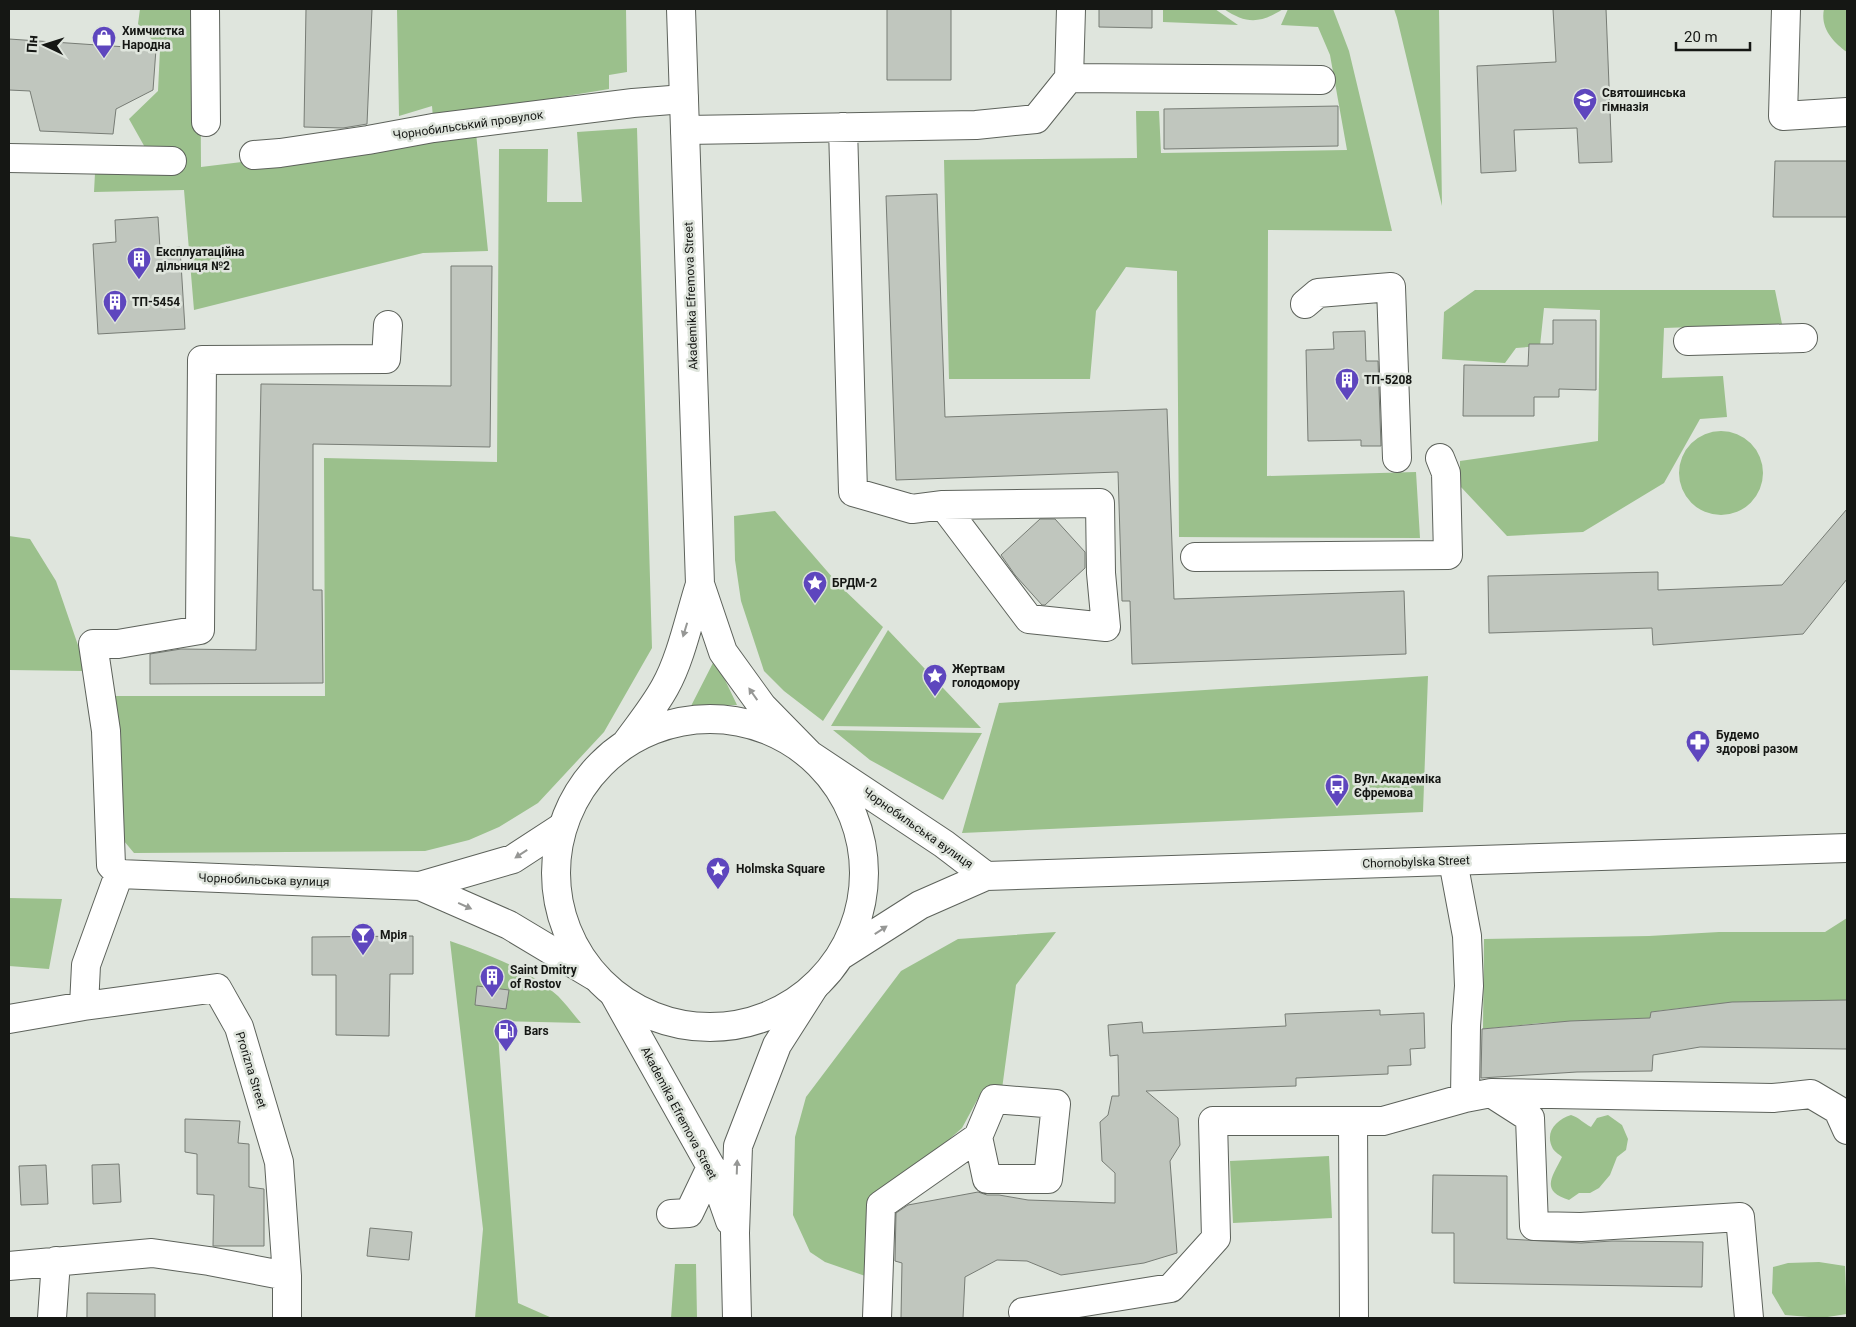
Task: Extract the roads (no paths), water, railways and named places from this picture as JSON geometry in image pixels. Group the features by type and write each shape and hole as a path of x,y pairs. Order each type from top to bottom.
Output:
{"main road":[{"path":"205,9 206,122"},
{"name":"Akademika Efremova Street","path":"681,9 700,584 723,652 762,706 810,755"},
{"path":"685,130 976,125 1036,119 1069,78 1071,9"},
{"path":"1786,9 1783,116 1847,112"},
{"path":"1069,78 1321,80"},
{"name":"Чорнобильський провулок","path":"254,155 368,140 433,128 633,103 684,99"},
{"path":"843,127 853,492 912,509 943,505 1100,503 1101,573 1106,627 1029,619 943,505"},
{"path":"9,158 172,161"},
{"path":"1305,304 1318,293 1391,287 1397,458"},
{"path":"84,1006 86,965 115,870 106,731 93,644 118,644 200,630 202,360 386,359 388,325"},
{"path":"1688,341 1803,338"},
{"path":"1195,557 1448,555 1446,473 1440,458"},
{"name":"Akademika Efremova Street","path":"626,743 666,686 700,584"},
{"path":"720,718 768,730 810,755 839,788 857,829 864,872 858,916 840,956 828,972 814,987 795,1002 751,1022 704,1028 657,1019 615,996 594,976 566,931 555,880 562,827 585,782 603,761 626,743 670,723 720,718"},
{"name":"Чорнобильська вулиця","path":"810,755 944,844 986,876 920,905 840,956"},
{"name":"Чорнобильська вулиця","path":"115,870 420,886 513,859 562,827"},
{"name":"Chornobylska Street","path":"986,876 1847,848"},
{"path":"1452,861 1467,936 1478,1095"},
{"name":"Чорнобильська вулиця","path":"420,886 509,925 594,976"},
{"name":"Akademika Efremova Street","path":"737,1318 735,1233 738,1146 777,1045 814,987"},
{"name":"Prorizna Street","path":"9,1019 84,1006 217,988 239,1028 279,1162 288,1276 287,1318"},
{"name":"Akademika Efremova Street","path":"615,996 711,1167 735,1233"},
{"path":"1023,1312 1171,1288 1216,1238 1213,1121 1383,1121 1478,1095 1773,1098 1811,1094 1838,1110 1847,1130"},
{"path":"1478,1095 1530,1118 1534,1226 1591,1226 1740,1217 1749,1318"},
{"path":"1353,1121 1354,1318"},
{"path":"877,1318 881,1205 978,1137"},
{"path":"671,1214 689,1213 711,1167"},
{"path":"9,1266 152,1253 209,1261 288,1276"},
{"path":"52,1318 56,1261"}],"place":[{"name":"Химчистка Народна","path":"104,59"},
{"name":"Святошинська гімназія","path":"1585,121"},
{"name":"Експлуатаційна дільниця №2","path":"139,280"},
{"name":"ТП-5454","path":"115,323"},
{"name":"ТП-5208","path":"1347,401"},
{"name":"БРДМ-2","path":"815,604"},
{"name":"Жертвам голодомору","path":"935,697"},
{"name":"Будемо здорові разом","path":"1698,763"},
{"name":"Вул. Академіка Єфремова","path":"1337,807"},
{"name":"Holmska Square","path":"718,890"},
{"name":"Мрія","path":"363,956"},
{"name":"Saint Dmitry of Rostov","path":"492,998"},
{"name":"Bars","path":"506,1052"}]}
